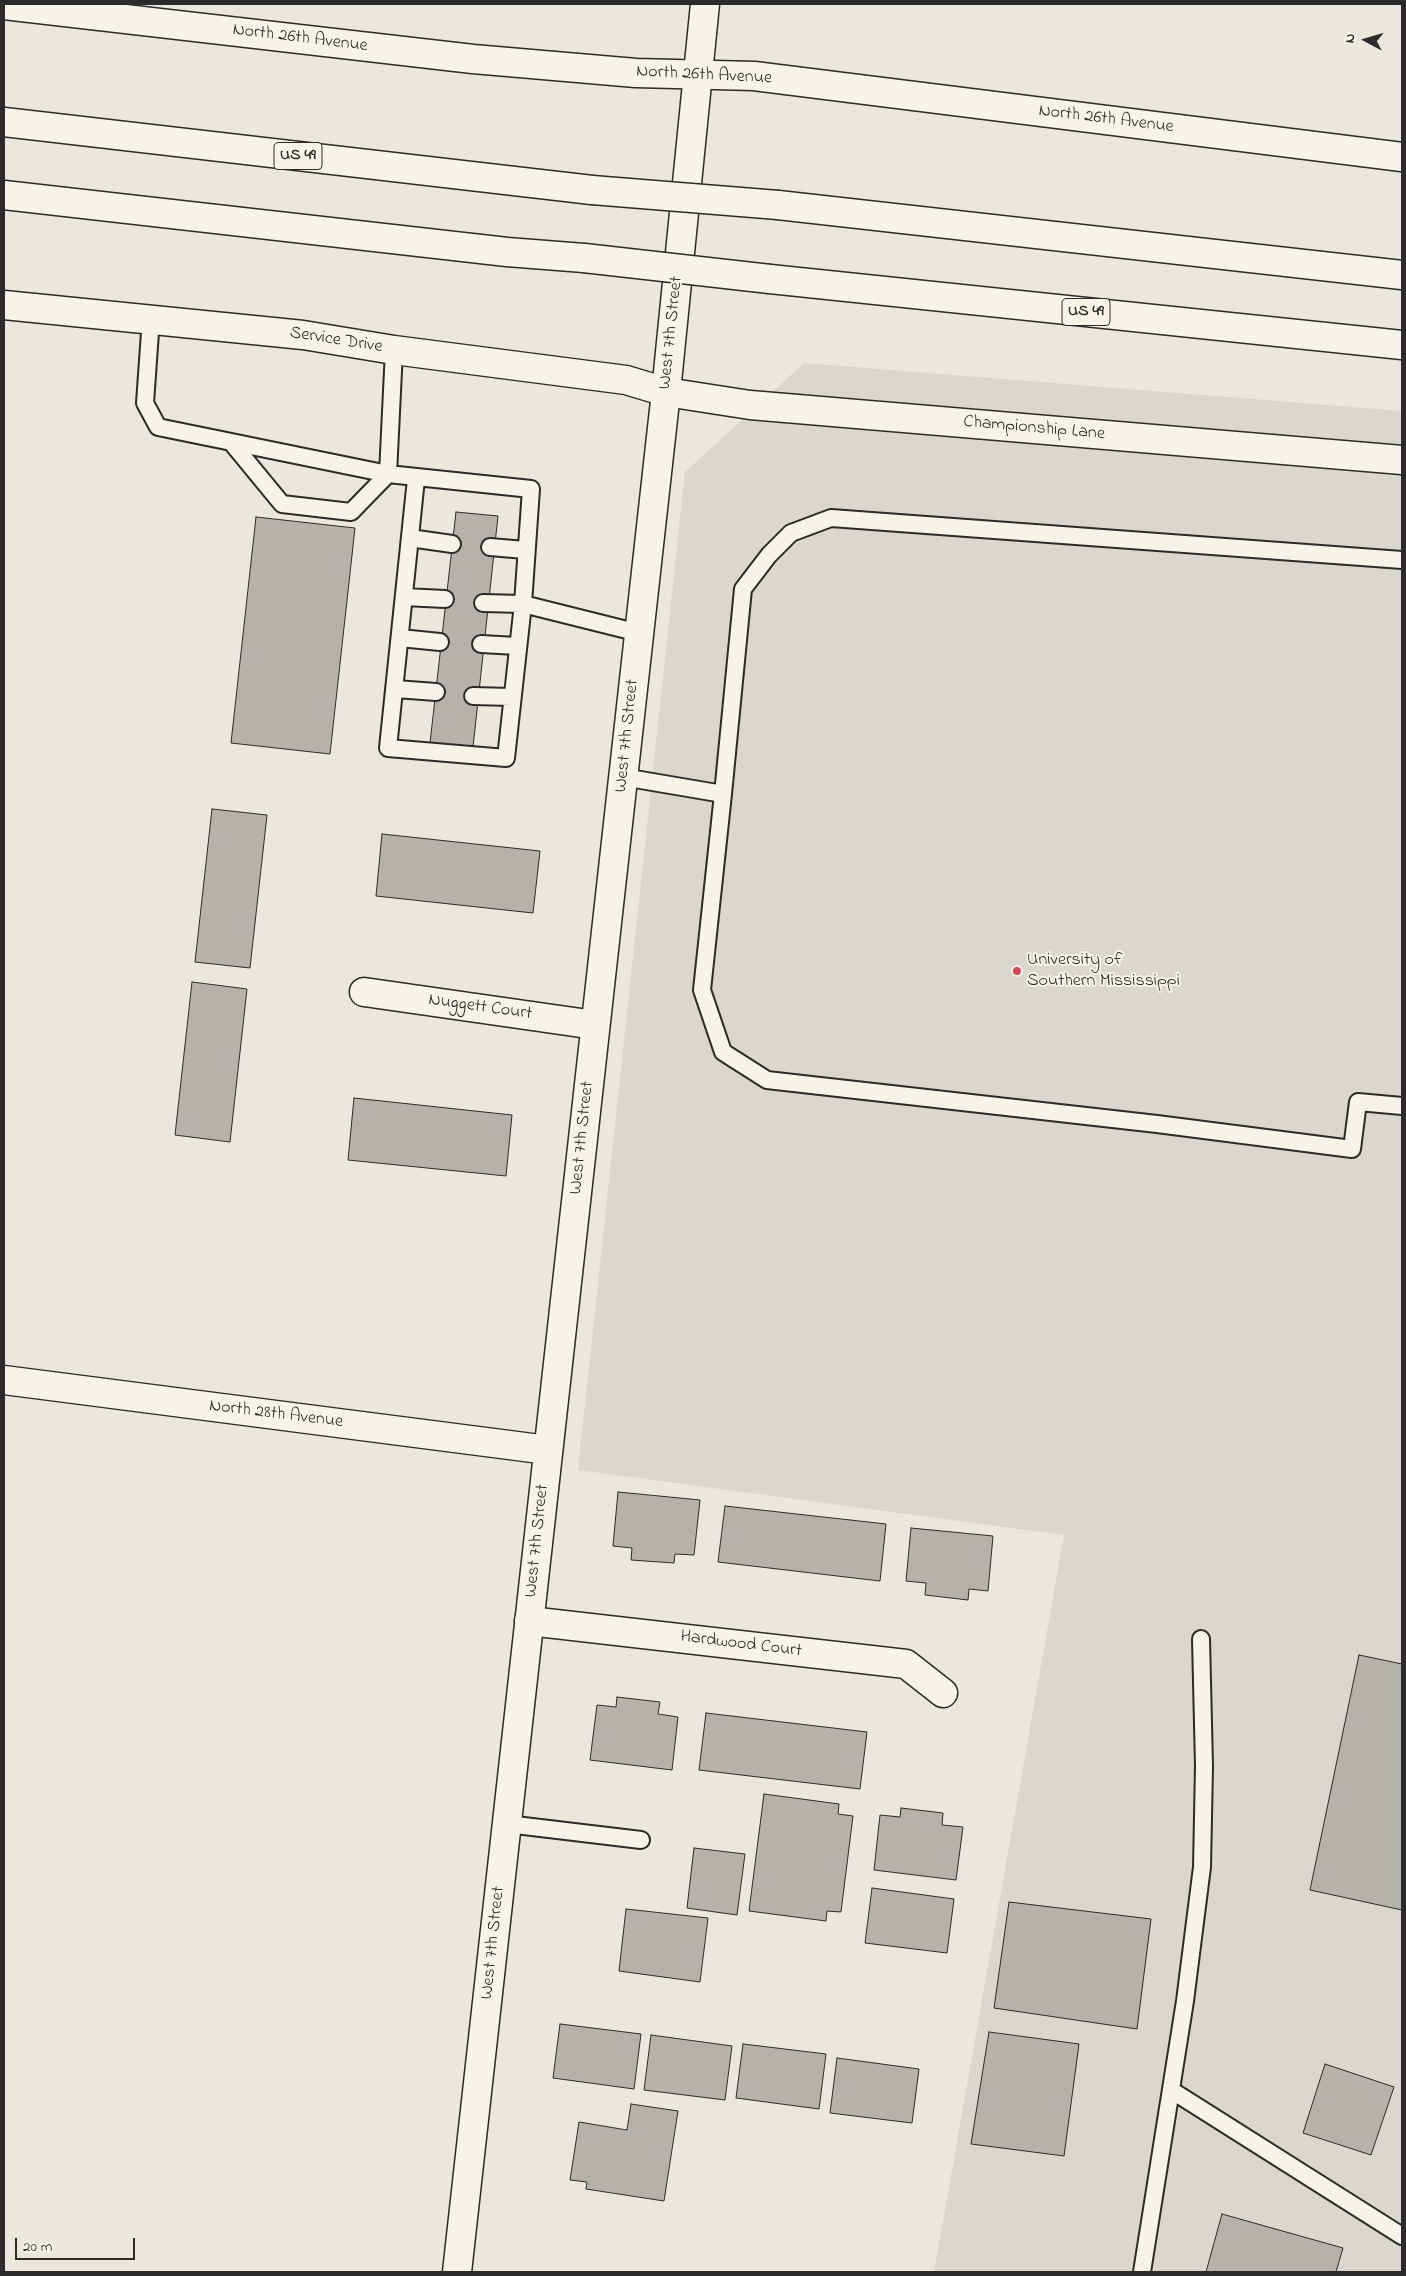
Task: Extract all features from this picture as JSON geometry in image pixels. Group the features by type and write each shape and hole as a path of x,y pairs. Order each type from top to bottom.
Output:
{"main road":[{"name":"West 7th Street","path":"457,2272 666,392 696,74 705,4"},
{"name":"North 26th Avenue","path":"4,5 474,59 636,73 764,77 1402,157"},
{"name":"US 49","path":"4,122 592,190 778,205 1402,275"},
{"name":"US 49","path":"4,195 507,252 584,258 1402,345"},
{"name":"Service Drive","path":"4,305 151,318 303,335 394,350 626,380 666,392"},
{"name":"Championship Lane","path":"666,392 750,405 1402,460"},
{"name":"Nuggett Court","path":"364,992 595,1025"},
{"name":"North 28th Avenue","path":"4,1380 548,1450"},
{"name":"Hardwood Court","path":"529,1621 906,1664 943,1693"}],"lane":[{"path":"151,318 145,403 158,427 416,479 531,489 523,604 506,758 388,748 396,689 416,479"},
{"path":"231,442 282,504 351,512 388,474 394,350"},
{"path":"1402,560 831,518 791,533 769,555 743,589 702,990 723,1052 766,1080 1157,1124 1352,1149 1358,1102 1402,1106"},
{"path":"410,538 452,544"},
{"path":"490,547 526,550"},
{"path":"404,597 445,599"},
{"path":"483,603 523,604 639,633"},
{"path":"400,638 440,642"},
{"path":"482,644 517,646"},
{"path":"396,689 436,692"},
{"path":"473,696 512,698"},
{"path":"623,777 723,794"},
{"path":"1142,2272 1171,2090 1202,1867 1204,1766 1201,1639"},
{"path":"507,1824 640,1840"},
{"path":"1171,2090 1402,2236"}],"shaded area":[{"name":"University of Southern Mississippi","path":"804,363 1402,411 1402,2272 934,2272 1064,1535 578,1470 685,472"}],"building":[{"path":"456,512 498,516 473,747 430,743"},
{"path":"256,517 355,528 330,754 231,743"},
{"path":"212,809 267,815 250,968 195,962"},
{"path":"382,834 540,851 533,913 376,896"},
{"path":"192,982 247,989 230,1142 175,1135"},
{"path":"354,1098 512,1115 506,1176 348,1160"},
{"path":"618,1492 700,1500 694,1555 675,1554 674,1563 631,1560 632,1548 613,1546"},
{"path":"725,1506 886,1524 880,1581 718,1562"},
{"path":"911,1528 993,1536 988,1591 969,1589 968,1600 925,1595 926,1583 906,1581"},
{"path":"1359,1655 1402,1664 1402,1910 1310,1890"},
{"path":"617,1697 660,1702 658,1714 678,1717 672,1770 590,1760 597,1705 616,1707"},
{"path":"706,1713 867,1732 860,1789 699,1770"},
{"path":"764,1794 839,1804 838,1814 853,1816 841,1912 827,1911 826,1921 749,1911"},
{"path":"901,1808 943,1813 942,1825 963,1827 956,1880 874,1870 880,1815 900,1817"},
{"path":"694,1848 745,1854 737,1915 687,1908"},
{"path":"872,1888 954,1899 947,1953 865,1943"},
{"path":"1009,1902 1151,1919 1137,2029 994,2008"},
{"path":"626,1909 708,1918 700,1982 619,1971"},
{"path":"560,2024 641,2034 634,2089 553,2078"},
{"path":"989,2032 1079,2044 1064,2156 971,2144"},
{"path":"651,2035 732,2046 725,2100 644,2090"},
{"path":"743,2044 826,2054 819,2109 736,2098"},
{"path":"837,2058 919,2069 912,2123 830,2113"},
{"path":"1325,2064 1394,2087 1371,2155 1303,2133"},
{"path":"631,2104 678,2111 664,2201 586,2189 587,2182 570,2180 579,2122 627,2130"},
{"path":"1222,2214 1343,2248 1336,2272 1206,2272"}],"place":[{"name":"University of Southern Mississippi","path":"1017,971"}]}
